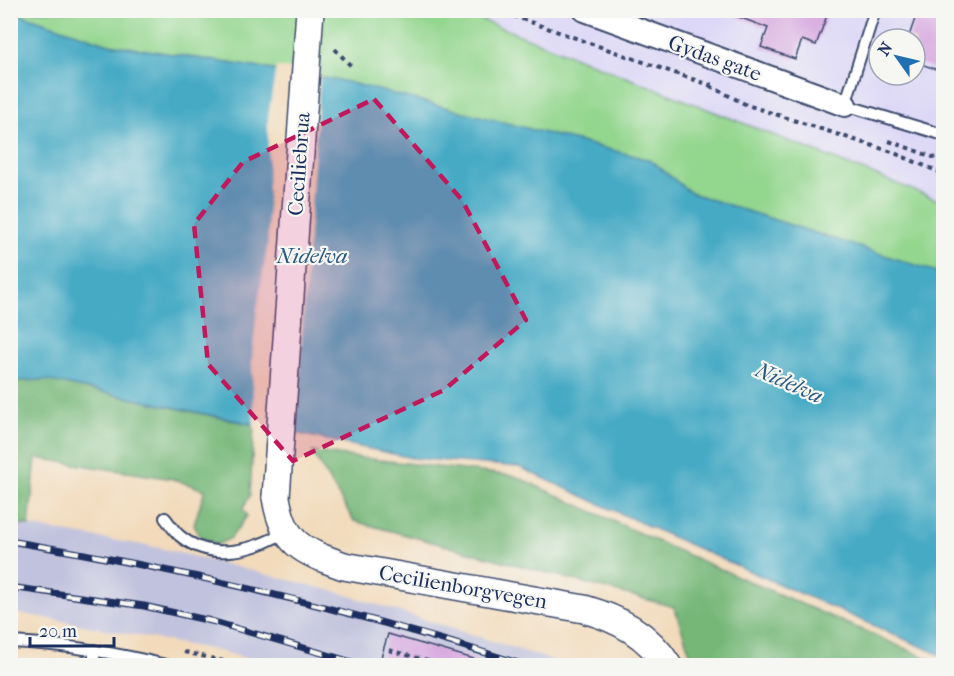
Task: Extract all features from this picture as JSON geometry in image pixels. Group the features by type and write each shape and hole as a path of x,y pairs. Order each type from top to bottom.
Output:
{"street":[{"name":"Ceciliebrua","path":"285,532 279,517 276,497 310,10"},
{"name":"Gydas gate","path":"585,10 844,105"},
{"name":"Cecilienborgvegen","path":"285,532 295,543 309,552 344,566 602,614 634,630 659,652 668,666"}],"lane":[{"path":"875,10 844,105 944,135"},
{"path":"165,518 179,535 195,545 214,552 249,549 285,532"},
{"path":"10,642 54,644 123,654 170,666"},
{"path":"94,650 94,666"}],"path":[{"path":"709,85 747,105 892,152 944,174"},
{"path":"389,650 442,665"}],"highlighted area":[{"path":"374,99 462,200 526,320 444,390 293,461 208,364 194,224 243,162"}],"shaded area":[{"path":"459,11 943,11 943,202"},
{"path":"10,523 160,548 341,593 567,665 273,665 214,650 11,613"}],"green space":[{"path":"11,11 459,11 943,202 943,274 691,193 650,160 343,81 109,44"},
{"path":"46,380 254,425 250,495 243,509 247,516 231,538 217,545 199,536 194,524 205,490 173,479 36,458 29,526 11,523 10,381"},
{"path":"312,452 515,476 674,549 943,665 694,665 674,607 354,521"}],"water":[{"name":"Nidelva","path":"10,11 109,44 343,81 650,160 691,193 943,274 943,656 519,467 412,458 46,380 11,381"}],"pier":[{"path":"276,67 320,74 295,436 254,428 252,360 268,242 268,118"}],"building":[{"path":"728,10 829,10 816,45 802,40 795,59 761,47 768,28 728,13"},
{"path":"918,10 944,10 944,72 927,66 927,27 912,27"},
{"path":"388,634 474,659 473,666 395,666 380,661"}],"railway":[{"path":"10,541 141,565 271,594 400,627 527,666"},
{"path":"10,587 144,606 211,621 366,666"}]}
